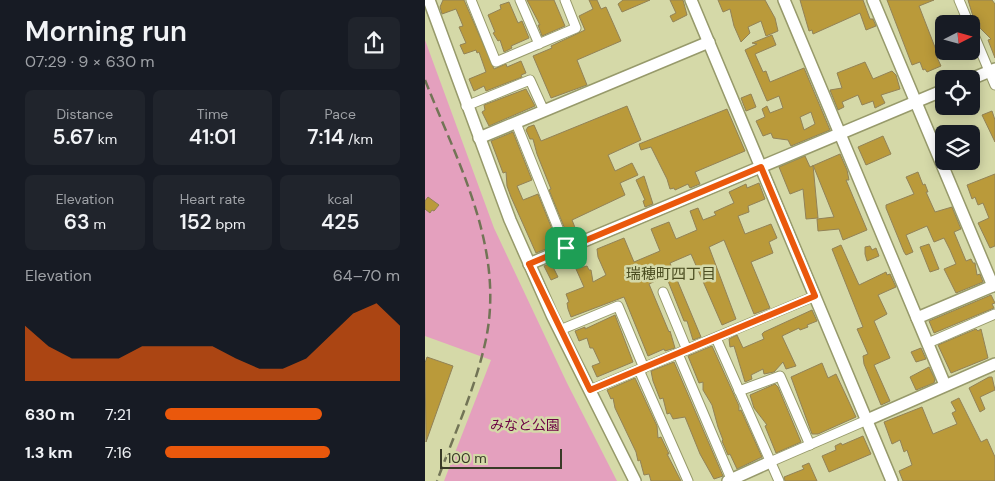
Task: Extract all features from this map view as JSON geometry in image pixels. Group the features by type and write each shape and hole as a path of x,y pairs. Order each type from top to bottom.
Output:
{"street":[{"path":"429,0 510,220 560,330 635,481"},
{"path":"471,0 496,62 576,28 565,0"},
{"path":"520,0 539,44"},
{"path":"691,0 892,481"},
{"path":"784,0 945,385"},
{"path":"873,0 994,286 917,318"},
{"path":"959,0 965,15"},
{"path":"479,138 709,42"},
{"path":"980,46 992,70 995,85"},
{"path":"980,75 992,70"},
{"path":"467,106 531,80 544,111"},
{"path":"529,264 935,94"},
{"path":"515,123 566,248"},
{"path":"663,292 730,480 945,385 994,367"},
{"path":"590,390 815,296"},
{"path":"560,330 618,306 687,481"},
{"path":"928,343 995,314"},
{"path":"716,338 779,481"},
{"path":"739,391 779,376 810,445"}],"green space":[{"name":"みなと公園","path":"425,40 494,228 567,383 617,481 444,481 491,360 425,336"}],"building":[{"path":"443,0 464,0 494,69 506,64 507,67 521,61 526,73 521,75 522,77 486,91 484,86 474,91 469,79 486,72 479,52 477,53 476,50 464,54 460,45 466,43 459,27 463,26 456,9 442,14 440,7"},
{"path":"527,0 554,0 565,26 542,36 538,25 540,25"},
{"path":"589,0 597,0 601,9 606,7 621,41 577,60 587,85 551,98 533,56 585,30 579,16 593,9"},
{"path":"623,0 650,0 622,12 618,4"},
{"path":"670,0 683,0 687,15 673,22 670,16 676,13"},
{"path":"718,0 765,0 775,18 778,31 766,36 761,21 748,27 750,33 741,42 734,26 730,9 723,12"},
{"path":"800,0 863,0 870,19 873,19 876,26 866,30 860,13 813,34 812,30 809,31"},
{"path":"887,0 934,0 919,6 935,47 935,60 938,60 941,66 927,72 925,69 923,70 920,62 912,65"},
{"path":"968,0 992,0 995,4 995,58 988,40 991,39 980,28 980,15 973,15"},
{"path":"509,2 518,23 522,21 529,38 511,46 512,48 504,52 500,40 498,41 493,33 495,32 488,15 501,9 500,5"},
{"path":"772,35 776,45 755,54 763,72 766,71 770,82 804,68 830,130 791,146 788,140 773,138 771,133 763,136 756,121 765,117 762,109 767,106 770,113 783,108 779,96 767,101 745,50 757,44 752,43","holes":["811,112 815,124 804,130 800,117"]},
{"path":"865,62 873,79 892,71 896,75 900,89 881,95 885,103 875,108 873,101 862,105 858,95 842,102 844,107 838,110 830,90 842,88 837,73"},
{"path":"526,89 535,106 489,126 482,112 485,110 484,105"},
{"path":"751,94 756,107 746,111 741,98"},
{"path":"627,106 641,140 608,155 615,171 632,163 638,175 620,183 625,195 572,220 578,235 569,239 549,190 551,189 533,139 530,139 526,130 534,125 541,141"},
{"path":"727,109 745,151 695,172 700,184 690,188 688,184 675,190 674,188 670,189 651,147 641,150 639,144"},
{"path":"992,111 995,120 995,142 982,115"},
{"path":"513,132 532,180 517,186 523,200 538,194 558,244 536,253 511,197 507,186 506,172 503,173 491,141"},
{"path":"883,136 891,154 866,165 858,147"},
{"path":"840,154 847,170 849,180 846,180 867,230 843,240 839,229 818,231 817,219 834,217 813,166"},
{"path":"805,156 810,167 813,166 818,218 806,219 803,189 790,194 779,167"},
{"path":"918,172 923,185 925,184 928,192 926,192 935,212 952,207 961,229 954,232 966,261 971,259 975,263 977,275 980,274 983,282 956,293 944,269 956,264 950,250 944,238 934,242 927,226 906,235 913,252 906,255 904,252 886,205 914,194 906,177"},
{"path":"995,174 995,246 990,248 978,223 989,218 983,203 978,205 975,197 972,199 967,185"},
{"path":"644,176 653,204 645,207 643,201 645,200 636,180"},
{"path":"759,183 765,199 748,206 749,212 738,216 745,234 771,224 777,238 769,242 773,253 751,262 770,308 754,314 724,240 709,247 736,319 722,325 691,254 670,263 701,337 693,340 687,321 684,321 666,276 649,284 670,331 675,348 665,351 664,349 648,356 624,297 571,317 566,294 584,287 576,269 587,266 591,270 593,282 606,275 598,257 597,249 624,238 634,262 660,251 651,229 669,222 676,239 697,230 690,211 698,208 703,220 716,215 714,212 734,203 729,192 746,184 747,188"},
{"path":"428,197 439,205 430,213 425,209 425,201"},
{"path":"929,244 939,269 930,272 920,247"},
{"path":"841,245 859,285 886,272 887,275 890,274 896,287 878,295 887,314 874,321 890,358 874,365 890,401 881,405 864,364 863,356 868,354 857,329 863,327 832,249"},
{"path":"870,246 872,250 876,248 879,256 867,261 865,247"},
{"path":"551,263 558,277 551,280 544,266"},
{"path":"991,295 995,303 992,304 994,308 934,333 929,321"},
{"path":"812,310 817,321 807,325 808,327 800,330 799,328 782,336 796,366 786,369 783,362 774,372 764,374 763,369 751,375 752,379 745,382 734,346 730,347 729,339 737,335 743,348 764,339 762,334 764,332"},
{"path":"615,315 633,362 597,377 592,366 600,363 593,348 590,348 587,338 579,341 575,331 585,327 585,329"},
{"path":"976,329 978,331 981,329 988,358 951,373 938,345"},
{"path":"712,346 739,406 739,411 741,410 762,457 737,469 722,441 712,405 703,390 703,382 699,383 688,356"},
{"path":"921,348 926,359 916,362 911,352"},
{"path":"427,357 453,366 426,442 425,363"},
{"path":"674,362 723,476 714,479 700,454 685,417 673,419 670,413 667,414 663,398 660,399 651,371"},
{"path":"822,363 828,378 836,374 856,417 818,434 812,434 791,377"},
{"path":"929,367 935,379 934,383 916,390 910,377"},
{"path":"992,377 995,390 980,397 985,409 980,412 969,388"},
{"path":"635,378 657,426 658,438 661,437 669,454 667,454 681,481 651,481 649,474 644,475 640,460 638,461 636,452 615,408 613,398 611,399 607,390"},
{"path":"775,384 778,387 801,442 776,453 765,426 767,425 754,408 750,395"},
{"path":"959,398 981,442 987,439 995,457 995,481 903,481 899,471 912,465 907,450 904,452 900,440 892,444 884,422 922,407 933,434 957,424 952,413 956,411 951,402"},
{"path":"863,436 871,454 829,472 822,456 836,450 835,446 841,443 842,445"},
{"path":"809,463 817,481 785,481 784,477 804,469 802,466"}],"railway":[{"path":"425,80 463,172 474,204 483,235 489,268 490,301 487,334 478,371 437,481"}],"district":[{"name":"瑞穂町四丁目","path":"671,274"}],"route":[{"path":"761,167 815,296 590,390 552,315 529,264 566,248 761,167"}]}
